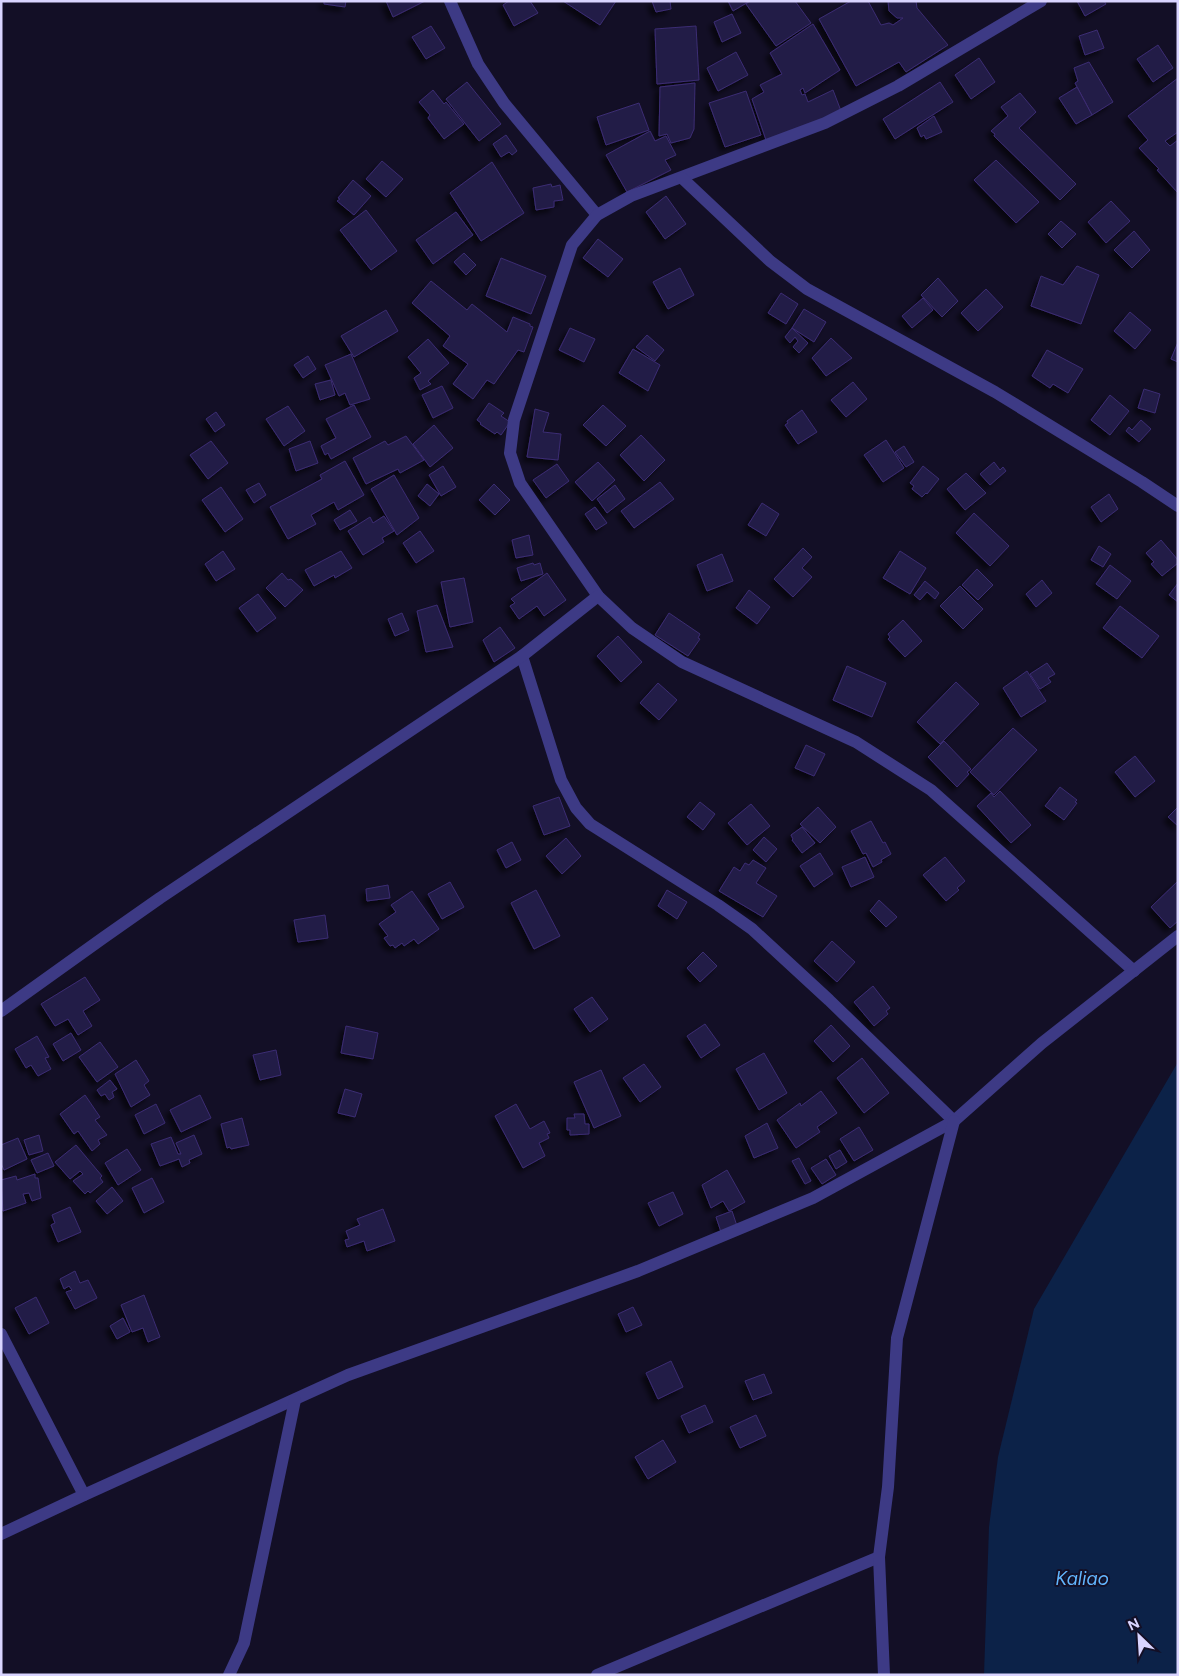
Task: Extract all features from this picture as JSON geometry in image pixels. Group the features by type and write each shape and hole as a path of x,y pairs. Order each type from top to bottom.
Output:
{"street":[{"path":"450,1 478,64 504,104 597,215"},
{"path":"1041,1 898,86 825,123 631,196 597,215 572,245 514,420 510,453 520,483 598,596 632,628 682,662 856,742 930,790 1134,971"},
{"path":"682,178 770,261 807,289 995,392 1178,506"},
{"path":"1,1012 152,904 522,656 598,596"},
{"path":"522,656 561,780 576,808 590,824 718,904 752,929 829,1000 954,1121"},
{"path":"1,1534 84,1494 348,1375 638,1271 804,1202 899,1153 954,1121 1042,1043 1178,936"},
{"path":"884,1675 879,1557 888,1487 897,1338 954,1121"},
{"path":"1,1334 84,1494"},
{"path":"229,1675 244,1643 295,1400"},
{"path":"597,1675 879,1557"}],"water":[{"name":"Kaliao","path":"1178,1062 1178,1675 984,1675 989,1527 998,1457 1034,1309"}],"building":[{"path":"324,1 346,1 345,7 324,4"},
{"path":"386,1 425,1 393,17"},
{"path":"509,1 530,1 538,13 514,26 503,5"},
{"path":"563,1 616,1 600,25"},
{"path":"652,1 670,1 671,9 656,12"},
{"path":"728,1 750,1 733,11"},
{"path":"750,1 795,1 811,23 776,46 746,4"},
{"path":"851,1 868,1 881,25 889,23 893,25 903,18 897,18 889,11 888,1 916,1 917,8 948,45 906,72 899,62 856,86 819,19"},
{"path":"1077,1 1104,1 1106,4 1085,16"},
{"path":"732,14 741,33 722,42 714,22"},
{"path":"813,24 840,70 805,93 803,88 800,90 802,95 805,94 808,102 833,90 841,111 767,143 752,99 764,92 760,85 782,74 770,53"},
{"path":"431,26 445,48 426,59 412,37"},
{"path":"696,26 699,80 657,84 655,29"},
{"path":"1097,30 1104,48 1085,55 1079,36"},
{"path":"1158,45 1173,68 1153,82 1137,59"},
{"path":"736,52 748,75 718,91 707,68"},
{"path":"979,58 995,82 971,99 955,75"},
{"path":"1089,62 1113,102 1092,115 1075,83 1078,81 1074,68"},
{"path":"1178,78 1178,132 1165,141 1170,146 1178,140 1178,193 1139,148 1148,140 1128,116"},
{"path":"467,82 501,124 479,141 446,99"},
{"path":"940,82 953,102 895,139 883,119"},
{"path":"695,83 694,129 690,138 671,143 667,134 659,136 660,87"},
{"path":"1077,87 1092,115 1076,124 1059,98"},
{"path":"433,90 444,104 446,102 464,124 444,139 428,118 430,115 419,102"},
{"path":"746,91 761,135 725,147 709,103"},
{"path":"1020,93 1036,112 1019,128 1076,184 1060,200 991,131 1008,116 1001,107"},
{"path":"639,103 649,130 606,145 597,117"},
{"path":"934,116 942,132 926,139 924,135 921,137 917,128"},
{"path":"650,131 655,141 666,136 676,155 665,160 671,170 627,192 606,155"},
{"path":"506,135 517,151 512,155 509,152 501,157 493,144"},
{"path":"996,160 1039,202 1016,223 974,180"},
{"path":"382,161 403,179 386,197 366,179"},
{"path":"492,162 524,213 481,241 450,193"},
{"path":"353,180 371,196 354,215 337,201"},
{"path":"551,184 552,187 560,185 563,200 554,201 554,207 536,210 533,188"},
{"path":"666,196 686,224 665,239 646,212"},
{"path":"1111,201 1130,221 1106,243 1088,222"},
{"path":"366,210 397,251 371,270 340,230"},
{"path":"456,212 473,235 433,264 416,240"},
{"path":"1061,221 1076,234 1062,248 1048,234"},
{"path":"1134,231 1150,250 1132,268 1114,250"},
{"path":"598,239 623,259 608,277 583,258"},
{"path":"464,253 476,265 466,275 454,262"},
{"path":"501,258 546,276 531,314 486,296"},
{"path":"1077,266 1099,275 1081,324 1031,306 1041,276 1063,285"},
{"path":"680,268 694,295 668,309 653,282"},
{"path":"938,278 958,301 942,317 921,295"},
{"path":"431,281 467,310 472,304 507,332 513,317 533,327 524,352 518,350 494,384 487,380 473,399 453,384 468,364 443,346 450,336 412,303"},
{"path":"986,289 1003,307 978,331 961,313"},
{"path":"781,293 798,304 786,324 768,313"},
{"path":"923,298 933,310 912,328 902,316"},
{"path":"804,309 826,322 814,342 792,328"},
{"path":"386,310 398,331 354,357 341,336"},
{"path":"1130,312 1151,330 1135,349 1114,331"},
{"path":"570,328 595,339 584,362 559,350"},
{"path":"792,328 808,343 799,353 793,347 798,341 795,337 790,343 785,337"},
{"path":"647,335 664,350 655,361 636,347"},
{"path":"831,338 852,358 826,376 812,358"},
{"path":"428,339 449,363 428,381 431,384 420,390 414,378 421,373 408,357"},
{"path":"1178,342 1178,362 1171,359"},
{"path":"633,349 660,365 648,391 619,373"},
{"path":"1047,350 1083,369 1068,393 1053,384 1050,388 1032,376"},
{"path":"351,354 370,399 350,405 345,393 339,396 325,365"},
{"path":"308,356 316,369 303,378 294,365"},
{"path":"331,380 335,395 320,400 315,384"},
{"path":"853,382 867,399 846,417 831,400"},
{"path":"442,386 453,408 433,418 422,395"},
{"path":"1144,389 1160,394 1155,413 1138,408"},
{"path":"1110,395 1129,411 1110,435 1091,420"},
{"path":"489,403 504,413 501,416 510,422 501,435 497,432 495,434 477,420"},
{"path":"354,405 371,437 331,459 328,453 325,455 321,446 336,438 326,419"},
{"path":"603,405 626,426 606,446 583,425"},
{"path":"288,406 305,431 284,446 266,419"},
{"path":"535,409 549,413 543,432 561,434 558,460 527,457"},
{"path":"802,410 817,432 798,444 785,425 788,423 787,421"},
{"path":"216,412 225,425 215,432 206,419"},
{"path":"1141,420 1151,429 1139,442 1126,431 1129,427 1132,430"},
{"path":"434,425 453,448 430,467 413,444"},
{"path":"641,435 665,460 644,481 620,455"},
{"path":"406,436 424,460 400,473 398,469 366,484 353,458 385,441 388,445"},
{"path":"886,440 904,468 883,482 864,455"},
{"path":"211,441 228,463 208,479 190,455"},
{"path":"310,441 318,463 296,471 289,449"},
{"path":"904,446 914,462 906,467 895,452"},
{"path":"345,461 364,495 338,510 334,502 311,515 316,524 288,539 270,507 322,479 320,475"},
{"path":"598,462 615,480 592,501 575,482"},
{"path":"994,462 1000,470 1003,467 1006,471 990,485 980,474"},
{"path":"557,464 569,481 546,498 533,480"},
{"path":"443,466 456,487 441,496 429,475"},
{"path":"923,466 939,479 927,494 922,497 912,489 914,486 910,483"},
{"path":"966,473 986,493 965,510 947,489"},
{"path":"394,475 419,518 397,535 371,489"},
{"path":"660,482 674,499 634,528 621,511"},
{"path":"259,483 266,495 254,503 246,490"},
{"path":"427,484 439,494 430,506 418,496"},
{"path":"494,484 510,500 495,515 479,500"},
{"path":"615,485 625,499 607,513 597,499"},
{"path":"221,487 243,519 225,532 202,500"},
{"path":"1109,494 1118,509 1101,522 1091,507"},
{"path":"762,503 779,514 766,536 748,525"},
{"path":"595,507 607,523 596,530 585,514"},
{"path":"350,510 357,521 340,530 334,520"},
{"path":"974,513 1009,546 990,566 956,533"},
{"path":"384,516 394,531 382,538 384,542 363,555 348,531 370,517 373,523"},
{"path":"420,531 434,551 416,563 403,543"},
{"path":"529,535 533,555 516,558 512,540"},
{"path":"1161,540 1178,560 1178,563 1162,576 1151,564 1154,562 1146,553"},
{"path":"1099,546 1111,554 1103,567 1091,560"},
{"path":"803,548 812,557 802,568 812,577 793,597 774,579"},
{"path":"223,551 235,569 216,581 205,564"},
{"path":"341,551 352,568 335,578 334,575 314,586 305,570"},
{"path":"900,551 926,568 910,594 883,578"},
{"path":"722,554 733,581 707,591 697,565"},
{"path":"533,563 534,565 540,563 543,574 521,581 517,568"},
{"path":"1110,565 1131,581 1117,599 1096,584"},
{"path":"977,569 993,585 978,600 962,585"},
{"path":"282,573 288,580 291,579 303,590 285,607 266,588"},
{"path":"547,573 566,600 544,616 537,606 519,619 510,606 515,603 511,599"},
{"path":"464,578 473,622 450,627 441,582"},
{"path":"1042,580 1052,593 1036,607 1026,594"},
{"path":"925,581 939,593 935,599 927,592 920,600 914,595"},
{"path":"1178,583 1178,602 1169,595"},
{"path":"960,586 983,609 963,629 940,606"},
{"path":"749,590 770,607 757,624 736,608"},
{"path":"258,594 276,618 257,632 239,608"},
{"path":"437,605 453,647 426,652 417,611"},
{"path":"1120,606 1159,636 1142,658 1103,628"},
{"path":"402,613 409,630 395,636 388,619"},
{"path":"669,613 700,634 698,638 700,639 688,656 655,635"},
{"path":"903,620 922,641 905,657 888,639 890,637 888,634"},
{"path":"500,627 515,648 494,662 483,640"},
{"path":"618,636 642,662 621,682 597,656"},
{"path":"1047,663 1055,674 1048,678 1051,682 1040,689 1030,674"},
{"path":"847,666 886,683 872,717 833,700"},
{"path":"1027,671 1046,701 1021,717 1003,688"},
{"path":"956,682 979,704 940,744 917,722"},
{"path":"658,683 677,700 659,720 640,703"},
{"path":"1013,728 1037,750 994,795 970,772"},
{"path":"944,741 971,769 957,787 928,757"},
{"path":"806,745 825,754 814,776 795,768"},
{"path":"1135,756 1155,781 1135,797 1115,772"},
{"path":"1060,787 1077,800 1075,802 1077,803 1064,820 1045,806"},
{"path":"1000,791 1031,825 1011,843 977,806 991,793 994,797"},
{"path":"559,797 570,826 544,835 533,806"},
{"path":"700,802 715,814 703,830 687,817"},
{"path":"751,804 770,826 747,845 728,823"},
{"path":"818,807 836,827 820,843 800,824"},
{"path":"1178,807 1178,826 1168,817"},
{"path":"871,821 891,854 873,867 866,853 863,854 851,831"},
{"path":"802,827 815,843 802,853 792,840 791,835"},
{"path":"764,837 777,849 766,862 753,850"},
{"path":"566,838 581,856 562,874 546,856"},
{"path":"512,842 521,860 506,868 497,850"},
{"path":"820,853 833,874 814,887 800,866"},
{"path":"865,857 874,877 851,887 842,867"},
{"path":"945,857 965,881 957,888 959,890 946,901 923,875"},
{"path":"753,860 766,868 756,883 777,896 763,917 719,891 734,867 740,871 745,863 749,865"},
{"path":"1178,881 1178,921 1170,928 1151,907"},
{"path":"450,882 464,907 442,919 428,894"},
{"path":"388,885 390,898 367,901 366,889"},
{"path":"536,890 560,936 534,949 511,903"},
{"path":"667,890 687,902 677,919 658,906"},
{"path":"412,891 439,929 418,944 414,939 404,946 402,943 395,948 393,945 390,946 384,938 388,936 379,924 396,912 391,905"},
{"path":"879,900 897,917 886,927 870,911"},
{"path":"325,915 328,938 298,942 294,920"},
{"path":"832,941 855,962 837,982 814,961"},
{"path":"703,952 717,966 700,982 687,968"},
{"path":"85,977 100,1000 83,1011 92,1026 78,1035 68,1019 55,1026 41,1004"},
{"path":"873,986 890,1008 886,1011 888,1014 874,1026 854,1002"},
{"path":"592,997 608,1019 590,1032 574,1009"},
{"path":"705,1024 720,1045 701,1058 687,1036"},
{"path":"831,1025 850,1046 833,1062 814,1041"},
{"path":"346,1026 378,1033 373,1059 341,1053"},
{"path":"71,1033 81,1050 63,1061 53,1044"},
{"path":"37,1036 49,1057 45,1058 51,1069 38,1076 31,1065 26,1068 15,1049"},
{"path":"100,1042 118,1067 97,1082 79,1057"},
{"path":"276,1050 281,1075 260,1080 253,1055"},
{"path":"764,1053 787,1093 759,1110 736,1069"},
{"path":"862,1058 889,1093 864,1113 837,1078"},
{"path":"136,1060 149,1081 144,1085 150,1095 131,1107 115,1074"},
{"path":"644,1064 661,1087 640,1102 623,1078"},
{"path":"601,1070 621,1116 594,1128 574,1082"},
{"path":"110,1080 117,1089 112,1092 114,1097 109,1100 105,1094 101,1096 97,1090"},
{"path":"345,1089 362,1094 355,1117 338,1113"},
{"path":"821,1091 837,1113 817,1127 820,1132 796,1148 777,1120 800,1103 801,1106"},
{"path":"85,1095 100,1117 95,1120 107,1135 98,1140 100,1144 92,1151 78,1131 74,1134 60,1114"},
{"path":"200,1095 211,1118 181,1132 170,1110"},
{"path":"156,1104 165,1123 144,1134 135,1115"},
{"path":"516,1104 530,1129 544,1121 550,1133 547,1134 549,1138 539,1143 545,1156 523,1168 495,1116"},
{"path":"574,1114 584,1114 585,1124 589,1124 589,1134 570,1135 570,1130 567,1130 567,1118 575,1118"},
{"path":"242,1118 249,1145 231,1149 230,1147 227,1148 221,1124"},
{"path":"767,1123 778,1148 754,1158 745,1136"},
{"path":"859,1127 873,1150 854,1161 840,1139"},
{"path":"39,1135 43,1151 29,1155 24,1140"},
{"path":"194,1135 202,1154 189,1160 190,1163 182,1167 179,1159 160,1166 151,1144 171,1137 178,1154 181,1154 176,1143"},
{"path":"18,1138 27,1159 4,1170 1,1163 1,1145"},
{"path":"76,1145 102,1176 100,1178 103,1182 90,1193 88,1191 85,1194 73,1181 83,1174 80,1171 70,1179 55,1162"},
{"path":"127,1149 141,1170 118,1185 105,1163"},
{"path":"840,1150 847,1162 836,1169 829,1156"},
{"path":"48,1153 54,1166 37,1173 31,1160"},
{"path":"799,1158 811,1181 805,1184 792,1161"},
{"path":"826,1159 836,1175 822,1184 811,1168"},
{"path":"727,1170 745,1202 729,1211 723,1201 711,1208 702,1185"},
{"path":"35,1174 35,1178 38,1178 41,1198 32,1201 29,1193 23,1194 26,1203 3,1211 1,1180 16,1176 17,1180"},
{"path":"152,1178 164,1202 144,1213 132,1188"},
{"path":"112,1187 123,1201 107,1214 96,1201"},
{"path":"673,1192 683,1214 659,1226 648,1203"},
{"path":"70,1207 81,1232 58,1242 51,1225 55,1223 52,1215"},
{"path":"383,1209 395,1241 367,1251 364,1241 347,1247 345,1240 349,1239 346,1231 360,1225 357,1219"},
{"path":"732,1211 737,1226 721,1232 716,1217"},
{"path":"75,1271 80,1283 88,1280 97,1298 75,1309 66,1292 72,1290 69,1286 64,1289 60,1279"},
{"path":"144,1295 160,1337 148,1342 143,1328 132,1332 121,1305"},
{"path":"36,1297 49,1323 29,1334 15,1308"},
{"path":"633,1307 642,1325 626,1332 618,1314"},
{"path":"123,1318 130,1332 117,1339 110,1326"},
{"path":"671,1361 683,1387 658,1399 646,1373"},
{"path":"764,1374 772,1393 753,1400 745,1381"},
{"path":"705,1405 713,1422 689,1433 681,1416"},
{"path":"756,1415 766,1436 740,1448 730,1427"},
{"path":"663,1440 676,1462 648,1479 635,1457"}]}
